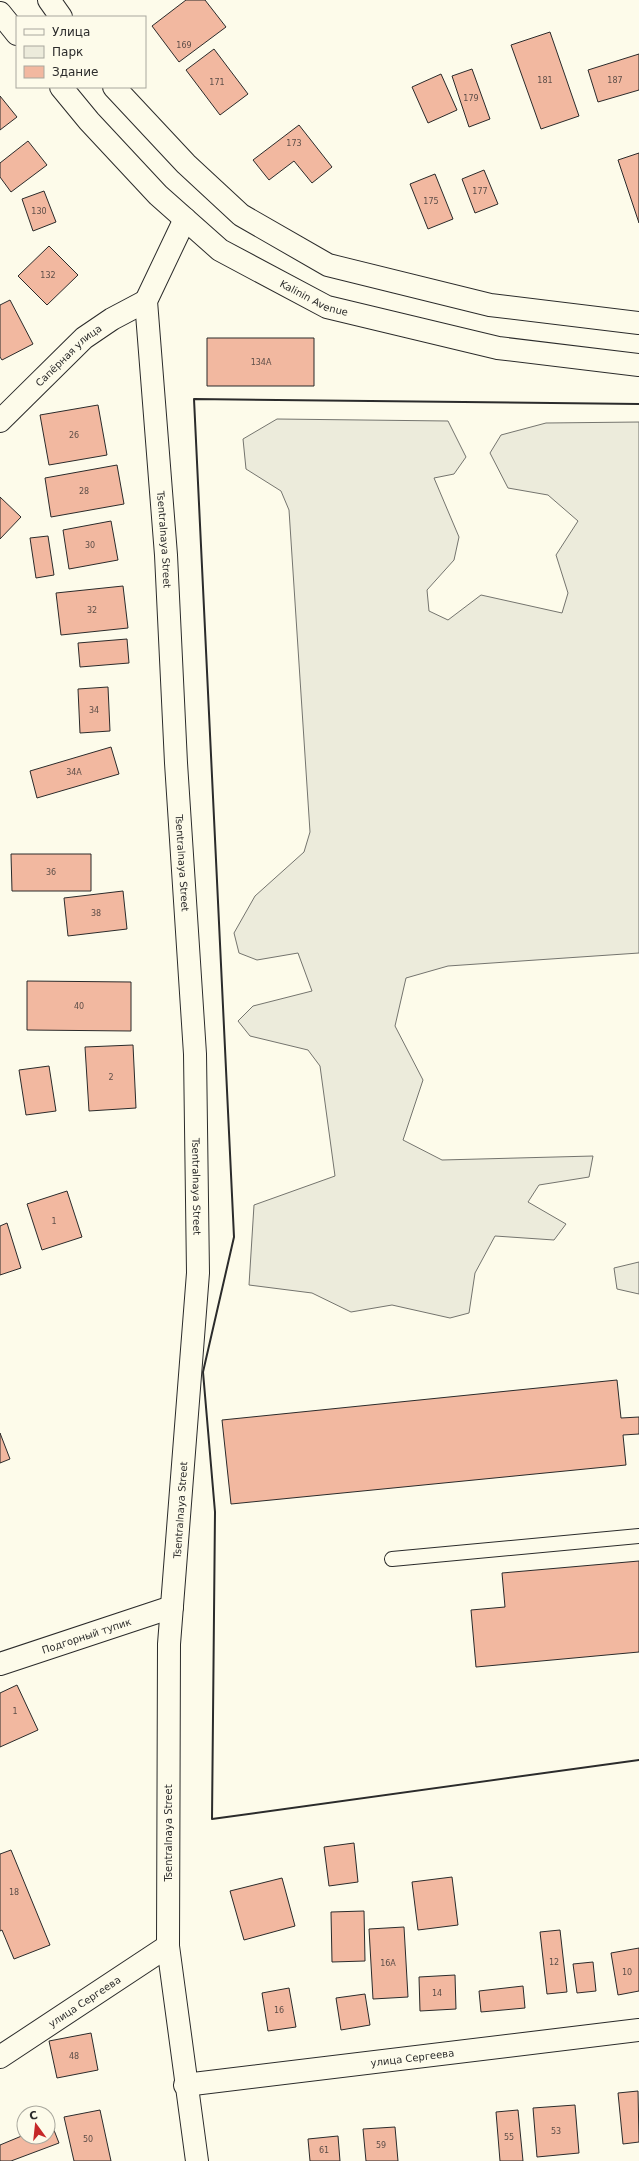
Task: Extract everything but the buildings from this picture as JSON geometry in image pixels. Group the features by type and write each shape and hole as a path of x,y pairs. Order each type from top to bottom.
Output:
{"street":[{"path":"49,0 61,16"},
{"path":"0,13 16,33"},
{"name":"Kalinin Avenue","path":"62,88 89,121 158,195 220,250 327,307 498,348 639,365"},
{"path":"115,88 186,164 241,215 328,265 490,305 639,323"},
{"name":"Tsentralnaya Street","path":"185,219 146,301 166,555 176,763 195,1054 198,1273 169,1644 168,1946 185,2085 197,2161"},
{"name":"Сапёрная улица","path":"0,421 84,338 112,319 146,301"},
{"name":"Подгорный тупик","path":"0,1664 172,1607"},
{"name":"улица Сергеева","path":"0,2057 168,1946"},
{"name":"улица Сергеева","path":"185,2085 639,2030"}],"lane":[{"path":"392,1559 639,1536"}],"green space":[{"path":"277,419 448,421 466,457 454,474 434,478 459,537 454,560 427,590 429,611 448,620 481,595 562,613 568,593 556,555 578,521 548,495 508,488 490,453 501,435 546,423 639,422 639,953 448,966 406,978 395,1026 423,1080 403,1140 442,1160 593,1156 589,1177 539,1185 528,1202 566,1224 554,1240 495,1236 475,1273 469,1313 450,1318 392,1305 351,1312 312,1293 249,1285 254,1205 335,1176 320,1066 308,1050 250,1036 238,1021 253,1006 312,991 298,953 257,960 239,953 234,933 255,896 304,852 310,832 289,510 281,491 246,469 243,439"},
{"path":"639,1262 639,1294 617,1289 614,1268"}],"wall":[{"path":"639,404 194,399 234,1237 203,1372 215,1512 212,1819 639,1760"}]}
